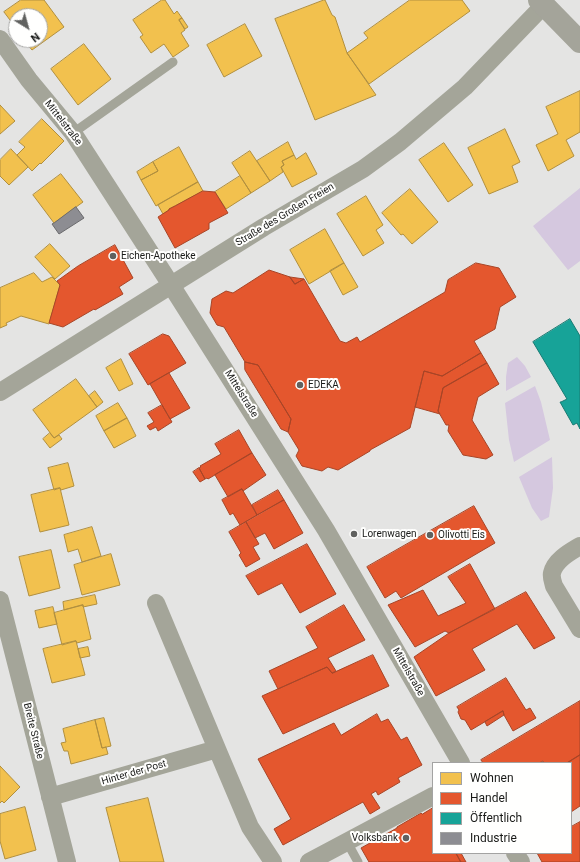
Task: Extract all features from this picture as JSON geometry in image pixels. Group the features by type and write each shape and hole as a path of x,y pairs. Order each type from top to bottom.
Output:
{"main road":[{"path":"541,2 580,42"}],"street":[{"name":"Straße des Großen Freien","path":"0,392 264,227 363,169 400,142 465,87 541,2"},
{"name":"Mittelstraße","path":"0,39 29,80 73,133 171,285 326,530 460,762"},
{"path":"580,546 557,563 552,572 554,586 580,630"},
{"name":"Breite Straße","path":"0,600 67,862"},
{"path":"156,603 250,827 273,862"},
{"name":"Hinter der Post","path":"50,797 217,749"},
{"path":"309,862 432,797"}],"lane":[{"path":"73,133 173,62"},
{"path":"347,842 358,862"}],"shaded area":[{"path":"580,188 580,261 568,270 533,226"},
{"path":"517,357 525,366 531,377 506,391 508,363"},
{"path":"535,386 541,402 550,440 514,462 509,440 505,403"},
{"path":"552,457 553,488 549,517 541,521 532,508 519,477"}],"building: Wohnen":[{"path":"21,0 44,0 64,27 48,38 48,8 10,8"},
{"path":"162,0 165,0 174,14 177,11 182,18 179,20 185,30 181,33 189,46 173,57 164,44 151,53 140,37 143,35 133,20"},
{"path":"324,0 332,15 335,17 347,53 376,95 315,120 275,19"},
{"path":"410,0 462,0 470,11 369,84 347,53 368,38 364,33"},
{"path":"8,9 8,17 4,12"},
{"path":"182,18 188,27 185,29 179,20"},
{"path":"245,24 262,56 224,77 207,45"},
{"path":"84,44 111,79 78,105 51,69"},
{"path":"580,91 580,132 566,140 574,156 548,171 536,145 558,134 546,107"},
{"path":"0,105 15,121 0,134"},
{"path":"42,119 64,141 32,171 17,155 25,147 19,142"},
{"path":"505,129 520,162 512,166 518,182 489,194 468,148"},
{"path":"288,142 294,155 282,161 284,165 281,167 283,172 270,181 257,161"},
{"path":"444,143 473,185 448,202 419,160"},
{"path":"179,147 198,182 156,206 141,180 158,171 153,162"},
{"path":"11,149 28,167 9,185 0,176 0,160"},
{"path":"250,151 270,181 251,193 232,163"},
{"path":"306,153 317,174 292,187 281,167 284,165 282,161 294,155 296,159"},
{"path":"153,162 158,171 141,180 137,172"},
{"path":"61,174 83,202 54,223 33,195"},
{"path":"240,176 251,193 226,209 215,192"},
{"path":"198,182 203,191 169,209 163,214 158,205"},
{"path":"410,189 438,222 412,244 403,234 401,235 382,213"},
{"path":"366,196 383,225 376,230 384,243 363,256 337,214"},
{"path":"325,229 344,263 309,284 290,250"},
{"path":"50,244 70,266 55,279 35,257"},
{"path":"344,263 358,287 343,295 330,271"},
{"path":"34,273 42,282 52,277 60,285 49,324 21,316 6,323 7,325 0,328 0,288"},
{"path":"121,359 133,384 119,391 106,368"},
{"path":"76,379 97,407 54,438 33,410"},
{"path":"95,391 103,402 97,407 89,396"},
{"path":"118,403 127,418 104,431 96,416"},
{"path":"127,418 136,436 114,448 104,431"},
{"path":"50,433 54,438 59,435 62,439 50,448 43,439"},
{"path":"68,463 74,486 61,490 60,488 54,490 48,468"},
{"path":"60,488 69,525 40,532 31,495"},
{"path":"92,527 101,556 82,562 78,549 68,552 64,535"},
{"path":"51,550 60,588 29,596 19,557"},
{"path":"111,554 120,585 82,595 74,565"},
{"path":"95,595 97,604 83,607 83,605 64,610 63,602"},
{"path":"83,605 91,639 62,645 54,613"},
{"path":"53,607 57,624 39,628 35,611"},
{"path":"76,641 85,675 52,683 43,649"},
{"path":"88,647 90,656 80,658 78,649"},
{"path":"104,718 111,746 102,748 95,720"},
{"path":"95,720 102,748 106,747 108,754 71,764 68,751 64,751 61,743 66,742 63,729"},
{"path":"0,766 20,787 4,803 2,801 0,803"},
{"path":"148,798 164,862 120,862 106,808"},
{"path":"25,807 36,850 5,859 0,841 0,814"}],"building: Handel":[{"path":"203,191 215,192 228,213 209,223 209,229 175,248 158,217 169,209"},
{"path":"115,245 133,278 119,287 123,294 63,327 49,323 60,285 57,281 78,266"},
{"path":"476,263 499,268 516,297 500,307 495,329 474,341 481,353 442,376 424,371 410,428 338,470 328,467 322,471 302,466 296,456 299,450 288,432 291,419 258,365 245,362 224,327 217,325 210,313 212,299 226,291 233,293 269,270 290,277 295,284 304,279 340,341 346,343 357,337 360,342 445,292 448,280"},
{"path":"290,277 304,279 295,284"},
{"path":"163,334 169,336 186,363 148,385 129,354"},
{"path":"481,353 487,363 443,388 438,411 440,414 415,407 424,371 442,376"},
{"path":"245,362 258,365 291,419 288,432 281,429 245,370"},
{"path":"487,363 499,384 478,397 472,420 493,455 486,459 463,455 448,431 449,425 446,425 438,411 443,388"},
{"path":"169,373 190,408 170,419 150,384"},
{"path":"162,405 172,422 158,431 156,427 150,430 147,426 154,422 148,413"},
{"path":"239,430 252,453 208,479 205,479 199,468 221,454 215,444"},
{"path":"252,453 266,475 243,491 242,489 228,497 215,475"},
{"path":"199,468 205,479 200,482 193,472"},
{"path":"242,489 257,515 240,525 233,513 230,515 222,500"},
{"path":"278,490 284,500 257,515 252,505"},
{"path":"284,500 303,533 274,549 265,533 255,538 246,522"},
{"path":"474,506 495,543 401,598 396,591 385,598 367,567"},
{"path":"246,522 259,544 253,547 260,559 246,567 239,555 241,553 229,532"},
{"path":"307,544 336,594 300,613 282,583 258,595 246,576"},
{"path":"470,564 495,609 449,633 445,631 415,647 388,605 423,590 438,616 466,603 448,577"},
{"path":"526,592 555,638 534,649 517,624 472,649 485,670 436,696 414,657 449,633"},
{"path":"344,605 365,640 328,658 336,671 332,673 327,667 278,689 269,671 318,648 306,627"},
{"path":"373,655 389,686 283,734 262,696 327,667 332,673"},
{"path":"506,678 526,710 530,708 536,718 513,731 503,711 471,730 465,720 461,719 457,707"},
{"path":"580,701 580,755 569,762 482,762 481,760"},
{"path":"503,711 504,715 487,726 485,722"},
{"path":"377,714 381,722 388,719 401,740 407,737 422,765 398,778 400,782 378,795 376,791 371,794 380,808 370,814 363,802 283,845 274,829 291,819 258,759 334,723 341,735"},
{"path":"580,755 580,806 572,811 572,762 569,762"},
{"name":"Volksbank","path":"432,809 432,854 457,854 461,862 369,862 361,848 421,813 422,814"},
{"path":"580,822 580,862 542,862 538,854 572,854 572,826"},
{"path":"457,854 462,854 466,862 461,862"}],"building: Öffentlich":[{"path":"570,319 580,336 580,429 577,423 573,425 560,402 567,399 533,342"}],"building: Industrie":[{"path":"76,207 84,218 59,234 52,224"}],"place":[{"name":"Eichen-Apotheke","path":"113,256"},
{"name":"EDEKA","path":"300,385"},
{"name":"Lorenwagen","path":"354,534"},
{"name":"Olivotti Eis","path":"430,535"},
{"name":"Volksbank","path":"406,838"}]}
